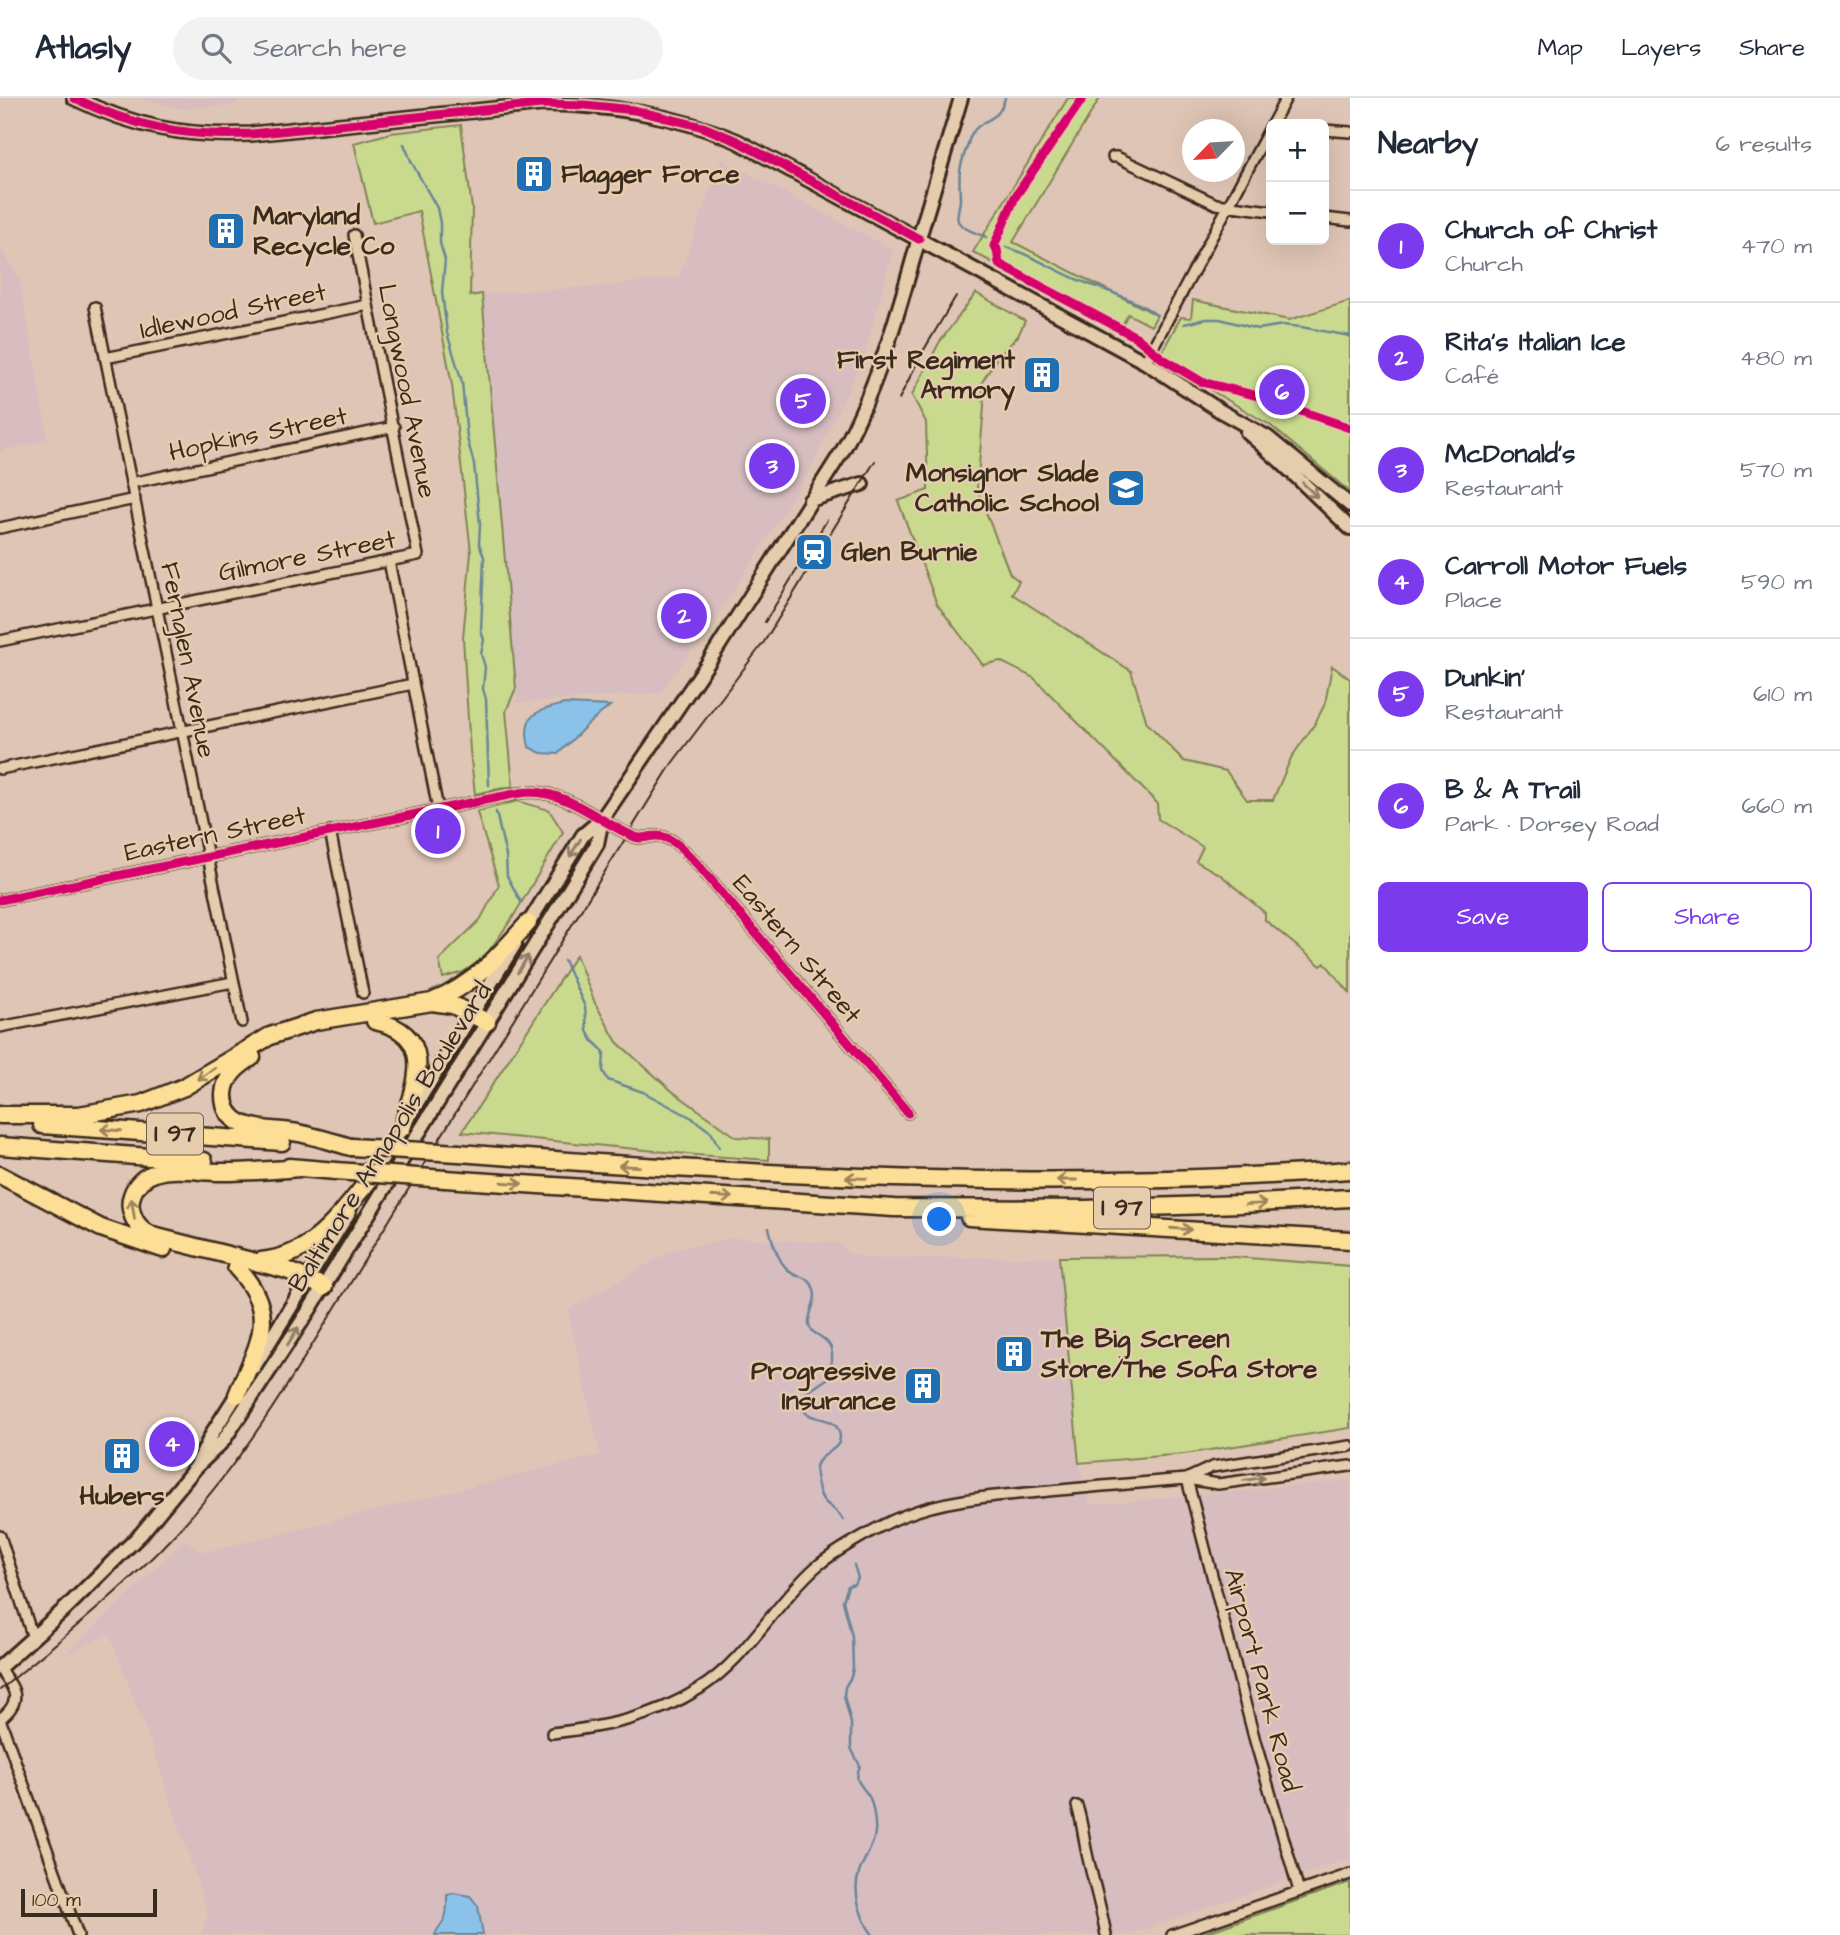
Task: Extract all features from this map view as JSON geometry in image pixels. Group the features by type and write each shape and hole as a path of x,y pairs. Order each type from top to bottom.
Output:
{"highway":[{"path":"0,1115 79,1115 141,1104 184,1087 259,1041 288,1029 316,1021 432,1002 456,992 479,976 528,923"},
{"path":"432,1002 453,1005 477,1023"},
{"path":"351,1147 297,1132 261,1129 242,1124 232,1117 226,1106 225,1088 229,1076 275,1044 311,1032 431,1012 450,1014 477,1023"},
{"path":"375,1021 389,1025 401,1033 411,1043 417,1057 417,1079 402,1128"},
{"name":"I 97","path":"0,1122 816,1176 982,1180 1160,1179 1350,1170"},
{"name":"I 97","path":"0,1146 445,1179 894,1208 1085,1209 1350,1198"},
{"path":"1160,1179 1350,1159"},
{"path":"299,1168 159,1172 143,1179 133,1194 132,1212 144,1232 158,1238 287,1270 322,1290"},
{"path":"0,1175 115,1234 236,1267 307,1282"},
{"path":"254,1262 284,1257 307,1246 330,1226 370,1179"},
{"path":"894,1208 990,1220 1069,1222 1350,1240"},
{"path":"236,1267 255,1290 263,1318 257,1345 237,1395"}],"main road":[{"path":"74,98 147,127 219,136 542,104 634,110 703,127 737,141 1146,362 1222,412 1267,437 1350,505"},
{"name":"Baltimore Annapolis Boulevard","path":"0,1669 141,1534 196,1467 230,1431 322,1290 477,1023 528,923 583,835 602,819 722,642 810,500 859,419 887,345 909,281 961,98"},
{"path":"1222,412 1279,460 1350,528"},
{"path":"810,500 862,484"},
{"name":"Baltimore Annapolis Boulevard","path":"196,1467 213,1432 402,1128 477,1023 597,844 602,819"}],"street":[{"path":"1274,119 1286,98"},
{"path":"1329,130 1350,132"},
{"path":"1146,362 1266,135"},
{"path":"1113,157 1216,204 1266,210"},
{"path":"1329,219 1350,221"},
{"name":"Longwood Avenue","path":"354,235 418,555"},
{"name":"Idlewood Street","path":"106,358 368,305"},
{"name":"Fernglen Avenue","path":"95,307 242,1022"},
{"name":"Hopkins Street","path":"131,483 394,427"},
{"path":"0,528 135,499"},
{"name":"Gilmore Street","path":"0,641 418,555"},
{"path":"389,561 438,808"},
{"path":"0,769 413,684"},
{"name":"Eastern Street","path":"0,900 207,859 438,808 526,792 539,793 568,802 639,838 663,837 690,856 908,1113"},
{"path":"330,831 363,993"},
{"path":"0,1027 233,982"},
{"path":"1187,1479 1212,1467 1350,1446"},
{"path":"552,1733 597,1728 631,1720 699,1689 751,1641 817,1566 903,1516 951,1503 999,1496 1187,1479 1218,1484 1350,1466"},
{"name":"Airport Park Road","path":"1187,1479 1255,1741 1299,1891"},
{"path":"0,1536 33,1638"},
{"path":"0,1669 15,1695 13,1705 0,1719 78,1935"},
{"path":"1077,1806 1083,1822 1085,1847 1102,1909 1106,1935"},
{"path":"1172,1935 1350,1874"}],"shaded area":[{"path":"140,98 237,98 236,105 183,109"},
{"path":"721,159 893,250 864,357 809,472 718,615 660,693 517,703 482,294 605,286 679,277"},
{"path":"0,247 20,281 48,440 0,451"},
{"path":"734,1238 841,1243 846,1252 865,1258 1059,1257 1079,1463 1090,1505 1350,1480 1350,1858 1127,1935 201,1935 208,1913 153,1749 109,1633 65,1655 186,1539 202,1553 600,1455 568,1310 672,1250"}],"green space":[{"path":"1068,98 1100,98 1013,242 1157,315 1151,326 1128,314 1119,331 973,252"},
{"path":"461,125 472,208 470,296 482,294 516,688 506,711 513,786 475,794 463,638 471,552 452,385 419,211 373,223 354,143 391,133"},
{"path":"976,293 1025,321 1018,336 997,358 982,382 984,406 977,489 1010,574 1019,581 1012,594 1131,671 1147,723 1184,761 1226,771 1247,800 1273,800 1291,758 1325,704 1332,666 1350,679 1350,993 1325,963 1321,966 1265,920 1265,913 1222,876 1196,861 1203,847 1158,819 1157,803 1034,678 1000,661 983,665 937,604 898,501 928,490 926,422 912,395 939,343"},
{"path":"1193,300 1289,320 1350,301 1350,492 1270,425 1158,359 1181,317 1191,318"},
{"path":"517,801 549,810 563,832 513,917 484,958 463,972 443,978 439,960 480,920 499,885 477,812"},
{"path":"576,955 595,1003 617,1042 672,1091 736,1137 769,1139 769,1160 462,1132"},
{"path":"1222,1256 1350,1266 1350,1428 1184,1454 1079,1463 1059,1257"},
{"path":"1350,1882 1350,1935 1199,1935"}],"water":[{"path":"564,704 610,706 558,754 541,753 529,747 527,727 533,716"},
{"path":"454,1893 470,1896 478,1906 483,1935 435,1935 445,1917 447,1895"}],"waterway":[{"path":"986,237 967,229 958,221 960,173 970,137 977,127 999,112 1005,98"},
{"path":"404,144 437,208 440,243 445,260 442,292 447,333 462,382 467,438 474,464 480,524 479,544 484,557 481,631 484,640 481,654 485,667 483,689 486,699 489,785"},
{"path":"1006,247 1130,300 1156,315"},
{"path":"1184,324 1220,319 1258,329 1283,325 1350,336"},
{"path":"496,812 506,856 507,876 521,902"},
{"path":"564,960 585,1007 587,1031 604,1052 603,1071 608,1080 643,1092 692,1118 711,1132 719,1147"},
{"path":"769,1228 772,1241 785,1267 808,1280 813,1288 815,1298 809,1324 829,1345 832,1353 827,1379 806,1393 800,1402 807,1414 831,1422 839,1432 838,1445 818,1461 816,1475 823,1499 843,1520"},
{"path":"854,1565 858,1578 854,1584 848,1586 843,1601 852,1636 853,1668 844,1696 851,1723 851,1748 860,1766 858,1779 870,1798 875,1818 874,1838 857,1881 861,1914 873,1935"}],"tram line":[{"path":"899,399 922,353 956,296"},
{"path":"0,1690 90,1615 155,1555 209,1496 240,1456 296,1371 673,762 764,642 875,461"},
{"path":"765,622 827,520"}],"cycle path":[{"path":"74,98 139,123 181,132 227,135 542,104 634,110 703,127 737,141 919,239"},
{"path":"1083,98 1015,197 994,246 999,264 1136,337 1163,359 1202,382 1258,396 1350,428"},
{"path":"0,900 511,795 532,792 559,797 635,837 662,837 680,846 908,1113"}],"place":[{"name":"Flagger Force","path":"534,174"},
{"name":"Maryland Recycle Co","path":"226,231"},
{"name":"First Regiment Armory","path":"1042,375"},
{"name":"B & A Trail","path":"1282,392"},
{"name":"Dunkin'","path":"803,401"},
{"name":"McDonald's","path":"772,466"},
{"name":"Monsignor Slade Catholic School","path":"1126,488"},
{"name":"Glen Burnie","path":"814,552"},
{"name":"Rita's Italian Ice","path":"684,616"},
{"name":"Church of Christ","path":"438,831"},
{"name":"The Big Screen Store/The Sofa Store","path":"1014,1354"},
{"name":"Progressive Insurance","path":"923,1386"},
{"name":"Carroll Motor Fuels","path":"172,1444"},
{"name":"Hubers","path":"122,1456"}]}
